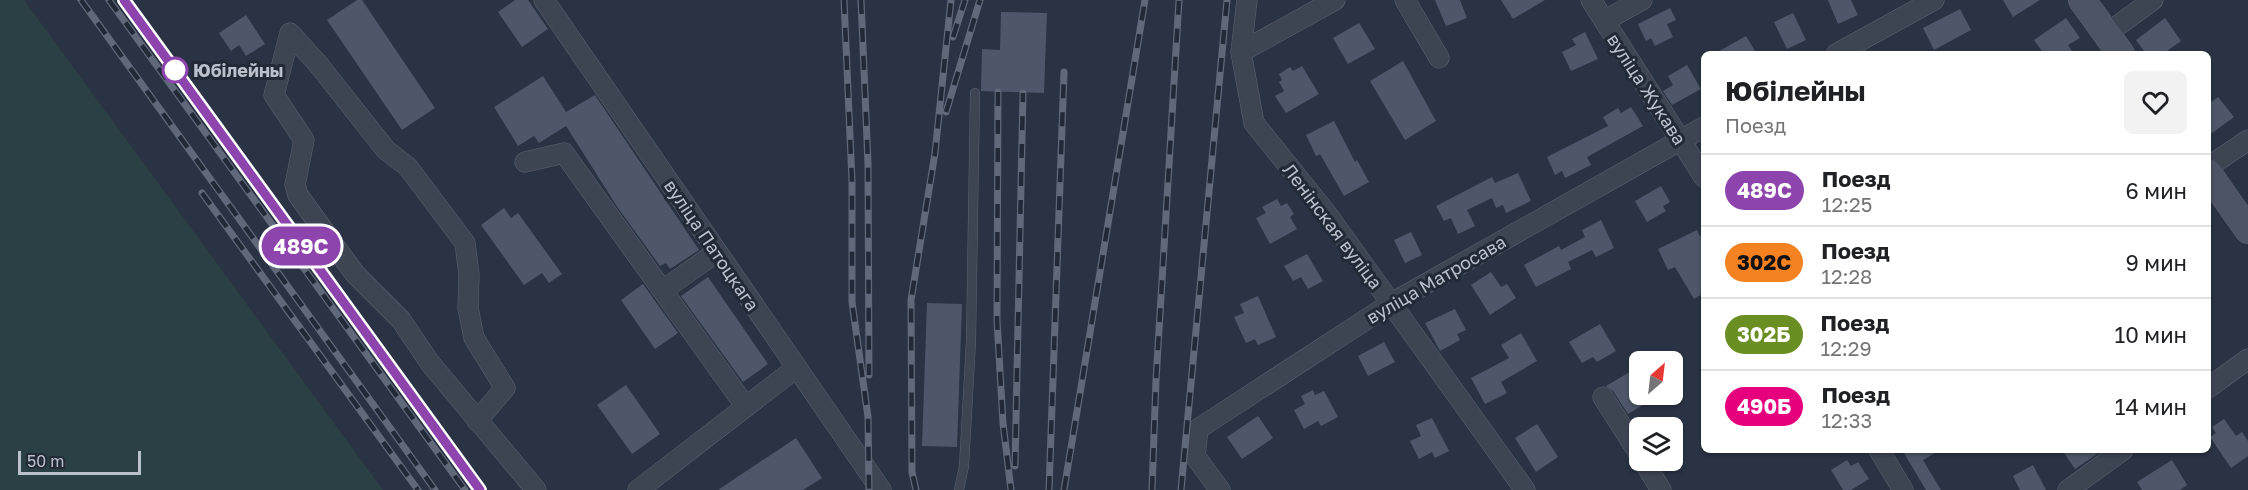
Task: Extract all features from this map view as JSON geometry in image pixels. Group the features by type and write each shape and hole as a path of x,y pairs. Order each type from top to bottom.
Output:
{"street":[{"name":"вуліца Патоцкага","path":"544,0 881,490"},
{"name":"Ленінская вуліца","path":"1247,0 1241,52 1254,123 1327,214 1525,490"},
{"path":"1241,52 1335,0"},
{"path":"1405,0 1439,58"},
{"name":"вуліца Жукава","path":"1591,0 1701,172"},
{"path":"1604,21 1642,0"},
{"path":"1841,51 1934,0"},
{"path":"2082,0 2114,44 2153,0"},
{"path":"477,421 505,388 474,338 468,308 469,274 465,243 408,166 386,150 318,64 290,33 274,95 304,140 295,185 298,195 355,274 401,320 430,363 477,421 536,490"},
{"name":"вуліца Матросава","path":"1220,490 1195,456 1198,429 1390,304 1701,129"},
{"path":"2211,166 2248,140"},
{"path":"525,162 564,153 746,406"},
{"path":"2211,177 2248,230"},
{"path":"663,290 717,252"},
{"path":"2211,386 2248,359"},
{"path":"638,490 796,368"},
{"path":"1603,397 1629,438"},
{"path":"1881,453 1904,490"},
{"path":"2068,490 2119,453"},
{"path":"1650,471 1661,490"}],"lane":[{"path":"959,490 964,466 971,341 975,93"}],"green space":[{"path":"0,0 24,0 383,490 0,490"}],"building":[{"path":"357,0 362,0 435,108 402,130 327,20"},
{"path":"515,0 528,0 548,29 522,47 498,12"},
{"path":"1435,0 1460,0 1467,18 1446,26"},
{"path":"1501,0 1545,0 1513,19"},
{"path":"1828,0 1851,0 1858,15 1838,24"},
{"path":"2003,0 2040,0 2013,17"},
{"path":"1670,8 1676,20 1667,24 1673,37 1655,46 1651,38 1646,41 1638,24"},
{"path":"1960,9 1971,30 1934,50 1923,28"},
{"path":"1001,12 1047,13 1044,93 981,91 982,49 1000,50"},
{"path":"1793,13 1806,40 1787,49 1774,22"},
{"path":"246,15 265,44 246,56 239,45 231,51 219,33"},
{"path":"2066,18 2080,38 2068,45 2072,51 2042,51 2034,40"},
{"path":"2165,18 2181,41 2167,51 2144,51 2136,40"},
{"path":"1359,23 1375,49 1348,64 1333,38"},
{"path":"1585,32 1598,59 1571,71 1562,52 1576,45 1572,39"},
{"path":"1746,36 1755,51 1719,51"},
{"path":"1403,61 1436,121 1405,140 1370,81"},
{"path":"1687,65 1701,89 1672,105 1663,91 1673,85 1668,76"},
{"path":"1302,66 1319,94 1286,113 1275,96 1284,91 1279,82 1282,80 1279,74 1290,67 1293,71"},
{"path":"543,76 566,112 595,95 699,250 670,269 666,263 660,266 618,208 566,126 539,143 534,136 518,146 494,107"},
{"path":"2218,97 2234,117 2211,134 2211,102"},
{"path":"1631,107 1643,126 1587,157 1591,165 1565,178 1562,171 1555,175 1547,157 1608,126 1603,117 1618,108 1621,113"},
{"path":"1334,121 1355,162 1357,160 1369,182 1344,196 1320,154 1316,156 1306,135"},
{"path":"1518,173 1531,201 1506,213 1503,205 1496,208 1492,198 1467,210 1475,226 1458,234 1451,218 1444,221 1436,206 1492,177 1495,183"},
{"path":"1661,186 1670,202 1663,206 1666,211 1647,222 1635,201"},
{"path":"1277,199 1281,206 1287,203 1294,214 1290,217 1297,229 1270,244 1256,218 1266,213 1262,207"},
{"path":"504,208 511,218 518,213 562,274 549,283 542,273 524,285 481,225"},
{"path":"1601,220 1614,248 1596,257 1592,250 1568,262 1571,269 1536,287 1524,265 1559,246 1561,250 1585,237 1582,230"},
{"path":"1697,230 1701,236 1701,295 1694,299 1675,267 1668,270 1658,249"},
{"path":"1411,232 1422,255 1405,263 1394,240"},
{"path":"1307,254 1323,281 1308,289 1301,277 1293,281 1284,266"},
{"path":"1491,272 1501,287 1507,284 1516,298 1490,315 1471,285"},
{"path":"708,277 768,364 743,382 681,296"},
{"path":"643,284 678,333 655,349 621,300"},
{"path":"1258,296 1276,337 1258,345 1255,339 1246,343 1234,317 1244,313 1240,304"},
{"path":"927,303 962,304 957,447 922,446"},
{"path":"1455,309 1466,330 1457,334 1460,340 1440,351 1425,323"},
{"path":"1600,324 1616,351 1597,362 1593,357 1582,363 1569,342"},
{"path":"1521,333 1537,361 1501,382 1507,393 1485,404 1471,378 1509,358 1501,345"},
{"path":"1384,342 1395,362 1368,376 1358,356"},
{"path":"1629,372 1629,405 1643,405 1628,414 1613,391 1606,386"},
{"path":"626,385 660,434 632,454 597,405"},
{"path":"1313,390 1315,395 1324,391 1338,417 1321,426 1318,421 1304,429 1294,410 1305,404 1301,396"},
{"path":"1258,416 1273,438 1242,459 1227,437"},
{"path":"1432,418 1449,451 1435,458 1432,452 1419,459 1410,441 1421,436 1416,425"},
{"path":"2224,419 2236,436 2242,432 2248,441 2248,456 2231,468 2211,438 2216,433 2212,427"},
{"path":"1537,424 1558,457 1536,472 1515,438"},
{"path":"796,438 822,478 803,490 718,490"},
{"path":"1904,453 1935,453 1923,460 1941,490 1926,490"},
{"path":"2064,453 2099,453 2075,469"},
{"path":"1847,460 1851,466 1858,462 1869,479 1851,490 1843,490 1831,470"},
{"path":"2172,460 2187,485 2180,490 2142,490 2137,482"},
{"path":"2033,465 2046,490 2020,490 2013,476"}],"railway":[{"path":"81,0 435,490"},
{"path":"109,0 465,490"},
{"path":"124,0 480,490"},
{"path":"844,0 852,181 852,302 868,417 869,490"},
{"path":"861,0 868,163 869,375"},
{"path":"916,490 912,472 911,300 935,153 951,0"},
{"path":"953,37 965,0"},
{"path":"946,112 980,0"},
{"path":"1064,490 1145,0"},
{"path":"1152,490 1156,380 1179,0"},
{"path":"1181,490 1227,0"},
{"path":"1049,490 1064,72"},
{"path":"998,92 997,320 1003,423 1011,490"},
{"path":"1015,466 1023,93"},
{"path":"202,193 418,490"}],"train":[{"name":"489С","path":"124,0 240,163 480,490"}],"place":[{"name":"Юбілейны","path":"175,70"}]}
